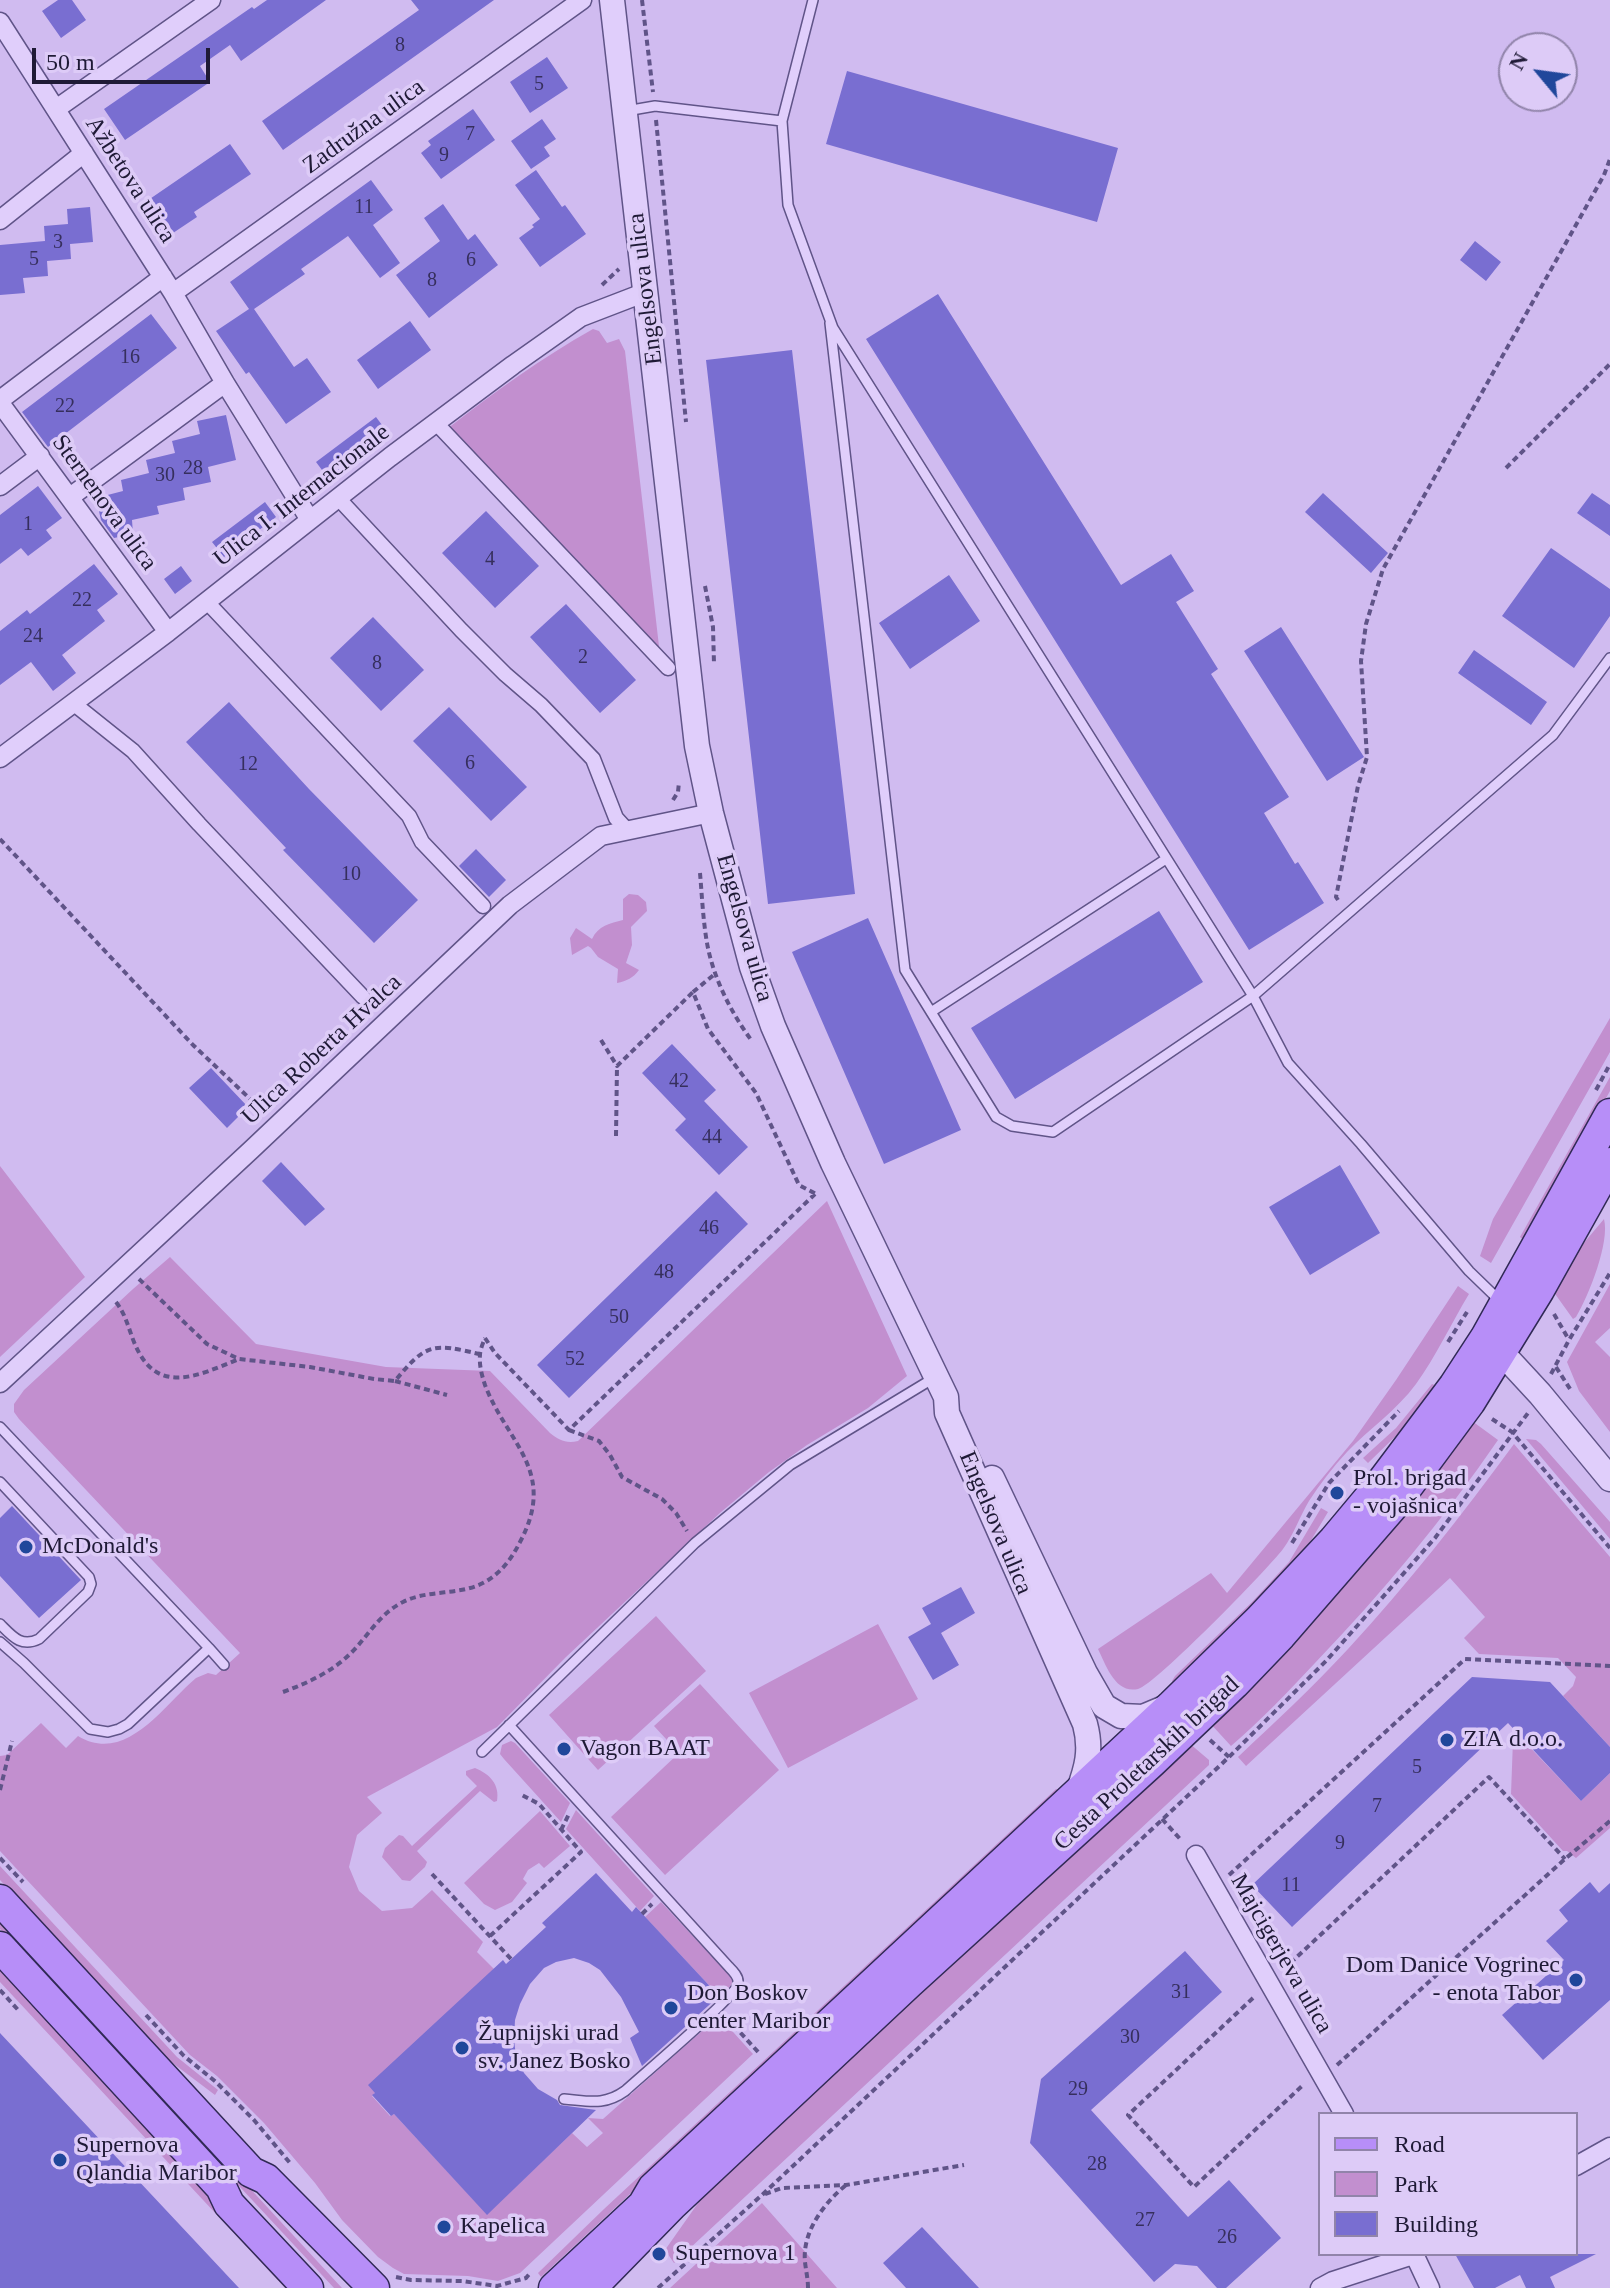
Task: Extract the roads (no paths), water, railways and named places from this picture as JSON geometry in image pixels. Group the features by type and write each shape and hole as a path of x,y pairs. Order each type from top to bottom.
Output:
{"main road":[{"name":"Cesta Proletarskih brigad","path":"1512,1314 1610,1114"},
{"name":"Cesta Proletarskih brigad","path":"591,2288 672,2205 909,1983 1152,1762 1281,1635 1393,1506 1470,1402 1494,1345 1512,1314 1610,1163"},
{"name":"Cesta Proletarskih brigad","path":"538,2285 643,2205 653,2188 1172,1705 1259,1620 1334,1540 1454,1386 1494,1345"},
{"path":"0,1900 251,2172 266,2179 385,2282"},
{"path":"0,1947 221,2187 229,2204 308,2288"},
{"path":"251,2172 256,2186 351,2288"},
{"path":"221,2187 238,2196 325,2288"}],"street":[{"path":"56,109 211,0"},
{"name":"Zadružna ulica","path":"173,293 582,0"},
{"name":"Engelsova ulica","path":"612,0 697,746 711,813 752,967 773,1026 833,1163 942,1386 947,1413 1085,1724 1089,1756 1077,1793"},
{"name":"Ažbetova ulica","path":"2,28 163,277 310,520"},
{"path":"0,220 84,153"},
{"name":"Ažbetova ulica","path":"0,401 163,277"},
{"name":"Ulica I. Internacionale","path":"0,758 513,365 581,317 646,292"},
{"path":"70,497 225,383"},
{"name":"Sternenova ulica","path":"0,401 168,632"},
{"path":"436,423 668,668"},
{"path":"0,486 40,456"},
{"path":"339,499 461,630 593,759 616,818 627,830"},
{"path":"207,602 409,816 422,842 483,906"},
{"path":"73,703 133,751 363,997"},
{"name":"Ulica Roberta Hvalca","path":"0,1383 510,905 601,836 711,813"},
{"path":"1494,1345 1540,1394 1610,1479"},
{"path":"942,1386 958,1410 1085,1673 1104,1706 1121,1716 1143,1717 1172,1705"},
{"name":"Majcigerjeva ulica","path":"1196,1855 1343,2112"},
{"path":"1578,2165 1610,2147"},
{"path":"1320,2288 1409,2256"},
{"path":"1416,2256 1430,2288"}],"lane":[{"path":"813,0 782,121 788,205 830,323 1253,996 1288,1063 1469,1271 1512,1314"},
{"path":"625,111 655,106 782,121"},
{"path":"830,323 905,970 996,1117 1012,1126 1053,1132 1253,996 1553,735 1610,658"},
{"path":"931,1012 1166,859"},
{"path":"482,1752 695,1543 790,1465 942,1386"},
{"path":"0,1427 224,1665"},
{"path":"0,1482 89,1577 91,1584 88,1592 39,1639 20,1642 0,1624"},
{"path":"0,1642 84,1725 98,1732 108,1732 128,1724 209,1648"},
{"path":"509,1725 737,1976 739,1984 718,2008 613,2099 602,2102 564,2099"}],"place":[{"name":"Prol. brigad - vojašnica","path":"1337,1493"},
{"name":"McDonald's","path":"26,1547"},
{"name":"ZIA d.o.o.","path":"1447,1740"},
{"name":"Vagon BAAT","path":"564,1749"},
{"name":"Dom Danice Vogrinec - enota Tabor","path":"1576,1980"},
{"name":"Don Boskov center Maribor","path":"671,2008"},
{"name":"Župnijski urad sv. Janez Bosko","path":"462,2048"},
{"name":"Supernova Qlandia Maribor","path":"60,2160"},
{"name":"Kapelica","path":"444,2227"},
{"name":"Supernova 1","path":"659,2254"}]}
